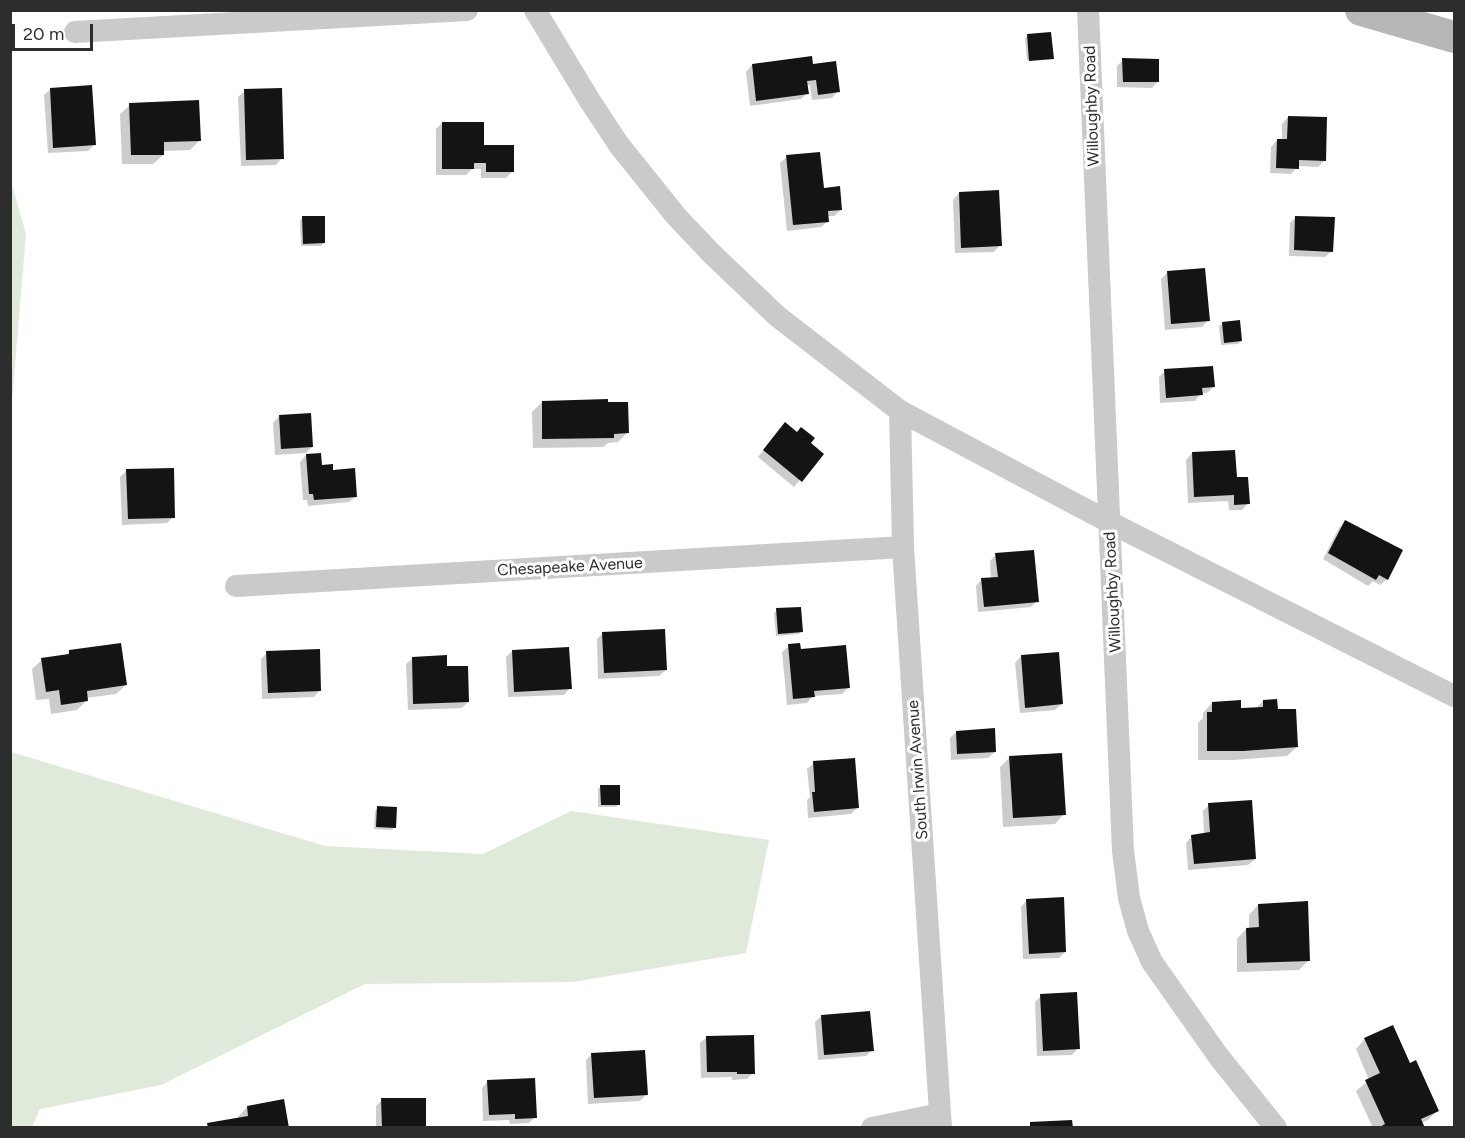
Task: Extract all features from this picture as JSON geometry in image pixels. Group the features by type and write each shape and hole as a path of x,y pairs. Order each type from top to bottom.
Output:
{"street":[{"path":"75,32 467,10"},
{"path":"536,10 619,145 676,216 711,254 777,316 900,411 1109,522 1455,696"},
{"name":"Willoughby Road","path":"1088,10 1123,851 1129,898 1138,931 1152,962 1219,1057 1276,1128"},
{"path":"1361,10 1455,37"},
{"name":"South Irwin Avenue","path":"900,411 903,547 940,1121"},
{"name":"Chesapeake Avenue","path":"236,586 903,547"},
{"path":"872,1128 940,1121"}],"green space":[{"path":"10,181 26,234 11,414"},
{"path":"11,752 325,846 483,854 571,811 769,840 746,953 573,982 365,984 161,1085 40,1109 32,1127 11,1127"}],"building":[{"path":"1051,32 1054,59 1029,61 1027,34"},
{"path":"812,56 813,64 836,61 840,92 818,95 816,80 807,81 809,94 756,101 752,64"},
{"path":"1122,58 1159,59 1159,82 1123,82"},
{"path":"92,85 96,145 53,148 50,88"},
{"path":"282,88 284,159 246,160 244,89"},
{"path":"199,100 201,141 164,142 164,155 131,155 129,103"},
{"path":"1288,116 1327,117 1326,161 1299,160 1299,169 1276,168 1277,139 1287,139"},
{"path":"442,122 484,122 484,145 514,145 514,172 486,172 486,163 474,163 474,169 442,169"},
{"path":"820,152 824,188 840,186 842,210 828,211 829,222 793,225 786,155"},
{"path":"999,190 1002,246 961,248 959,192"},
{"path":"302,216 325,216 325,243 303,244"},
{"path":"1295,216 1335,217 1333,252 1294,250"},
{"path":"1205,268 1210,321 1171,324 1167,271"},
{"path":"1240,320 1242,341 1224,343 1222,322"},
{"path":"1213,366 1215,387 1202,388 1203,395 1166,398 1164,369"},
{"path":"608,399 608,402 628,402 629,433 614,434 614,438 542,439 542,401"},
{"path":"311,413 313,447 281,449 279,415"},
{"path":"785,422 797,432 801,427 815,438 811,443 824,454 802,482 763,450"},
{"path":"1235,450 1237,477 1248,477 1250,504 1234,505 1234,495 1194,497 1192,452"},
{"path":"321,453 322,465 333,464 333,470 355,468 357,497 314,500 313,494 309,494 306,454"},
{"path":"174,468 175,518 128,519 126,469"},
{"path":"1345,520 1403,550 1388,580 1379,575 1376,580 1328,553"},
{"path":"1034,550 1039,602 984,607 981,578 998,577 995,553"},
{"path":"801,607 803,632 778,634 776,608"},
{"path":"665,629 667,670 604,673 602,632"},
{"path":"121,643 127,685 87,691 88,701 61,705 59,690 46,692 41,658 69,654 69,650"},
{"path":"800,643 801,649 846,645 850,688 814,691 815,697 793,699 788,644"},
{"path":"569,647 572,689 514,692 512,650"},
{"path":"320,649 321,691 268,693 266,651"},
{"path":"1059,652 1063,704 1025,708 1021,655"},
{"path":"447,655 447,666 468,666 469,702 413,704 412,657"},
{"path":"1277,699 1278,709 1296,709 1298,747 1207,751 1207,712 1212,712 1212,702 1241,700 1241,708 1263,707 1263,700"},
{"path":"995,728 996,752 957,754 956,731"},
{"path":"1062,753 1066,815 1013,818 1009,756"},
{"path":"855,758 859,808 814,812 813,761"},
{"path":"600,785 620,785 620,805 601,805"},
{"path":"1252,800 1256,859 1194,864 1191,835 1210,832 1208,803"},
{"path":"377,806 397,807 396,828 376,827"},
{"path":"1064,897 1066,952 1029,954 1026,899"},
{"path":"1308,901 1310,961 1247,963 1246,928 1259,927 1258,904"},
{"path":"1077,992 1080,1049 1043,1051 1040,994"},
{"path":"870,1011 874,1051 824,1055 821,1015"},
{"path":"1393,1025 1410,1063 1416,1060 1439,1111 1421,1119 1425,1128 1378,1128 1385,1124 1365,1080 1380,1073 1364,1038"},
{"path":"754,1035 755,1074 707,1072 706,1036"},
{"path":"645,1050 648,1095 594,1098 591,1053"},
{"path":"535,1078 537,1118 515,1119 515,1114 489,1115 487,1080"},
{"path":"381,1098 426,1098 426,1128 382,1128"},
{"path":"284,1099 289,1128 208,1128 207,1123 248,1116 247,1106"},
{"path":"1072,1120 1073,1128 1030,1128 1030,1122"}]}
